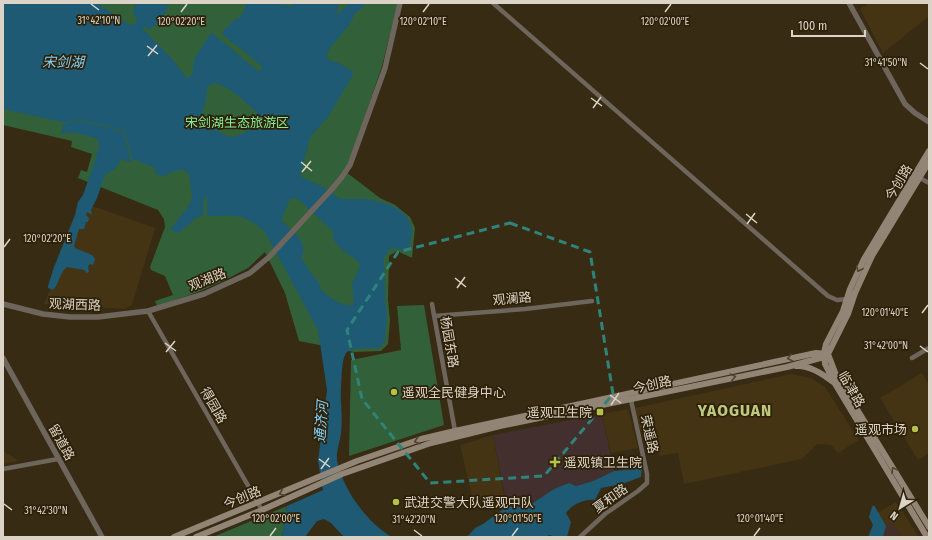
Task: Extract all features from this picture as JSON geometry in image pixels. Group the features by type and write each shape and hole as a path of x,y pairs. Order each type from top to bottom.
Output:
{"main road":[{"name":"今创路","path":"342,471 430,443 500,426 787,367 825,355 848,314 855,293 872,256 917,176 929,151"},
{"name":"今创路","path":"825,355 826,344 843,311 864,259 917,176 929,162"},
{"name":"今创路","path":"342,471 421,439 816,352 825,355"},
{"name":"临津路","path":"825,355 825,364 834,382 927,537"},
{"name":"临津路","path":"825,355 929,527"},
{"path":"787,367 801,366 822,374 834,382"},
{"path":"320,481 342,471"},
{"name":"今创路","path":"174,537 257,502 320,481"},
{"name":"今创路","path":"196,537 262,510 320,481"}],"street":[{"name":"观湖路","path":"148,311 204,294 250,273 269,257 332,190 350,165 369,113 385,68 400,3"},
{"path":"493,3 828,296 837,300 847,299"},
{"path":"849,3 905,104 929,122"},
{"path":"917,176 929,183"},
{"name":"观澜路","path":"434,316 525,309 592,301"},
{"name":"观湖西路","path":"3,304 43,314 70,317 98,317 148,311"},
{"name":"杨园东路","path":"432,304 455,431"},
{"name":"得园路","path":"148,311 262,510"},
{"path":"912,358 929,348"},
{"name":"留道路","path":"3,358 102,537"},
{"name":"荣遥路","path":"631,400 647,474"},
{"path":"3,469 58,458"},
{"name":"夏和路","path":"580,537 592,524 643,487 647,482 647,474"}],"highlighted area":[{"path":"510,223 590,252 613,394 544,476 430,483 362,399 347,330 398,252"}],"shaded area":[{"path":"869,3 929,3 929,16 883,53 860,9"},
{"path":"84,203 155,228 132,305 125,309 44,304"},
{"name":"遥观市场","path":"922,373 929,385 929,453 918,460 880,398"},
{"path":"791,374 811,378 825,387 859,440 838,453 831,445 817,444 802,459 684,484 678,453 659,456 653,428 640,430 635,408"},
{"path":"628,409 638,448 611,453 602,414"},
{"name":"遥观镇卫生院","path":"602,414 614,471 593,481 576,486 569,483 554,489 527,507 507,506 493,435"},
{"path":"493,435 504,495 473,500 460,445"},
{"path":"3,451 19,461 3,464"},
{"path":"896,502 919,537 901,537 892,523 886,526 877,513"},
{"path":"892,522 901,537 883,537 886,526"}],"green space":[{"name":"宋剑湖生态旅游区","path":"3,3 398,3 382,66 346,172 380,198 395,205 410,217 415,228 412,258 397,251 389,256 388,300 390,320 388,344 381,351 354,352 299,341 285,293 265,252 248,268 223,281 198,292 157,306 155,301 173,295 165,276 151,270 150,267 165,227 164,219 158,210 78,178 81,170 87,172 92,154 71,147 72,141 3,125"},
{"name":"遥观全民健身中心","path":"424,305 444,425 349,456 351,360 401,350 397,306"},
{"path":"287,506 282,537 213,537"}],"water":[{"name":"宋剑湖","path":"3,3 97,3 131,26 136,22 137,18 133,13 136,3 169,3 164,15 156,24 149,30 144,26 142,28 172,59 187,78 191,76 194,59 212,33 257,70 261,71 262,67 224,36 222,32 235,19 240,18 247,3 281,3 283,5 291,6 294,3 334,3 339,6 338,14 349,3 366,3 354,15 350,24 330,48 326,56 330,61 337,62 353,72 353,75 328,117 310,137 300,176 329,190 340,199 366,199 395,207 406,216 412,230 409,251 394,248 389,249 384,258 385,300 387,312 385,341 380,348 358,349 347,352 344,359 342,374 342,427 337,457 340,471 344,482 357,504 374,523 392,537 344,537 331,523 324,519 317,521 305,537 282,537 287,506 323,490 318,461 327,390 318,330 265,232 250,221 238,216 207,216 207,197 204,198 203,215 196,218 179,233 170,230 190,204 192,197 189,174 182,169 164,176 155,174 156,168 132,159 124,130 78,119 66,123 3,109","holes":["213,83 225,87 231,91 257,113 255,124 239,136 226,136 214,127 202,113 206,101 207,88","292,198 298,199 333,231 333,239 342,250 358,261 360,266 352,284 354,303 350,306 337,302 322,291 318,281 312,275 301,257 303,252 301,241 282,221 289,201"]},
{"path":"78,120 123,131 131,162 127,162 123,159 115,169 106,174 91,210 92,215 87,212 86,215 89,218 88,222 86,222 84,229 79,229 74,246 75,248 92,255 95,259 93,265 90,264 88,266 89,272 87,273 84,270 67,267 62,272 53,290 48,288 48,286 54,267 75,215 78,202 83,195 99,146 98,140 95,138 73,133 64,133 61,135 63,125"},
{"path":"642,468 641,477 622,484 601,488 595,500 583,501 569,510 566,513 571,522 567,537 556,537 549,535 547,537 465,537 475,528 483,524 507,506 527,507 554,489 569,483 576,486 593,481 614,471"},
{"path":"874,505 886,526 883,537 868,537 873,525 869,517"}],"place":[{"name":"遥观全民健身中心","path":"394,392"},
{"name":"遥观卫生院","path":"600,412"},
{"name":"遥观市场","path":"915,429"},
{"name":"遥观镇卫生院","path":"555,462"},
{"name":"武进交警大队遥观中队","path":"396,502"}],"district":[{"name":"YAOGUAN","path":"735,410"}],"water label":[{"name":"通济河","path":"321,422"}]}
